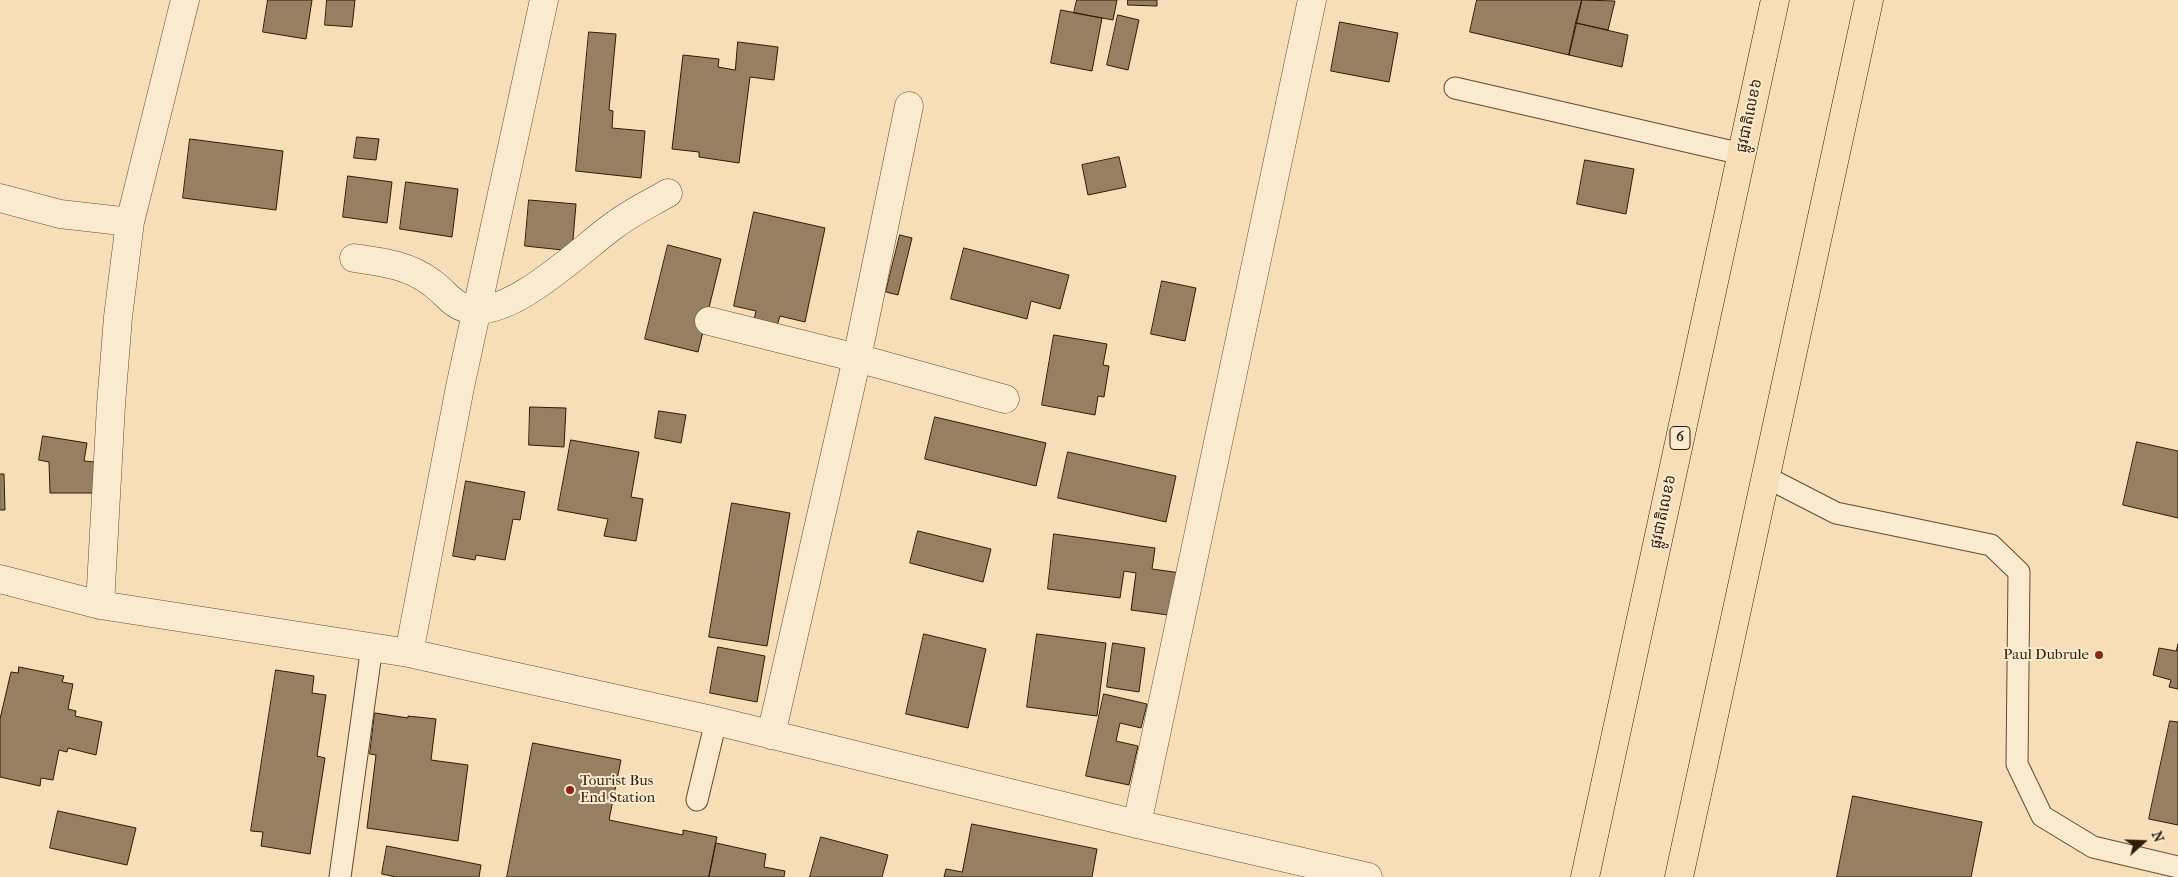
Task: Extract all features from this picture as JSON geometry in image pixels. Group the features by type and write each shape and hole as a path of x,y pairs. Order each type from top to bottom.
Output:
{"highway":[{"name":"ផ្លូវជាតិលេខ៦","path":"1585,877 1776,0"},
{"path":"1679,877 1869,0"}],"street":[{"path":"100,605 110,405 118,317 130,222 184,0"},
{"path":"409,653 458,396 544,0"},
{"path":"1137,824 1312,0"},
{"path":"771,735 857,358 909,106"},
{"path":"354,258 396,265 413,271 433,283 451,301 464,308 477,311 503,304 535,287 565,266 617,222 668,193"},
{"path":"0,198 60,214 130,222"},
{"path":"709,321 857,358 1005,399"},
{"path":"0,579 100,605 409,653 716,720 1137,824 1368,877"}],"lane":[{"path":"1455,88 1742,154"},
{"path":"1766,477 1836,513 1991,545 2019,572 2017,764 2042,816 2093,847 2178,867"},
{"path":"340,877 372,646"},
{"path":"697,800 716,720"}],"building":[{"path":"268,0 312,0 306,39 263,32"},
{"path":"327,0 355,0 352,27 325,25"},
{"path":"1077,0 1117,0 1113,20 1074,13"},
{"path":"1128,0 1157,0 1157,6 1128,5"},
{"path":"1477,0 1582,0 1569,55 1470,32"},
{"path":"1582,0 1615,1 1608,30 1576,23"},
{"path":"1061,10 1102,18 1092,71 1051,63"},
{"path":"1118,15 1139,20 1128,70 1107,65"},
{"path":"1340,22 1398,33 1389,82 1331,71"},
{"path":"1576,23 1628,35 1622,67 1569,55"},
{"path":"589,32 616,34 609,110 613,111 612,128 645,131 641,178 576,171"},
{"path":"738,42 778,47 774,80 750,77 739,163 699,157 699,152 672,149 683,55 719,59 718,67 735,70"},
{"path":"357,137 379,139 376,160 354,158"},
{"path":"190,139 283,151 276,210 183,198"},
{"path":"1119,157 1126,187 1088,195 1082,165"},
{"path":"1585,160 1634,169 1626,214 1577,204"},
{"path":"348,176 392,182 387,223 343,217"},
{"path":"406,182 458,189 452,237 400,229"},
{"path":"529,200 576,204 572,251 525,246"},
{"path":"754,212 825,228 805,322 780,316 776,329 753,324 756,311 734,306"},
{"path":"900,235 912,238 898,295 886,292"},
{"path":"668,245 721,259 698,352 645,339"},
{"path":"964,248 1069,275 1060,309 1031,301 1027,319 951,299"},
{"path":"1162,281 1196,288 1185,341 1151,334"},
{"path":"1054,335 1107,344 1103,365 1109,366 1104,397 1098,396 1095,415 1042,405"},
{"path":"530,407 566,408 564,447 529,445"},
{"path":"659,411 686,415 681,443 655,438"},
{"path":"935,417 1046,443 1036,486 925,459"},
{"path":"43,436 87,443 84,461 95,462 95,493 50,493 49,462 39,460"},
{"path":"571,440 639,452 631,497 643,499 636,541 604,536 608,519 558,510"},
{"path":"2137,442 2178,451 2178,518 2123,505"},
{"path":"1068,452 1176,476 1166,522 1058,498"},
{"path":"0,474 4,474 5,510 0,510"},
{"path":"466,481 525,492 520,520 513,519 505,560 476,555 475,560 453,556"},
{"path":"732,503 790,513 767,646 709,637"},
{"path":"918,531 991,549 983,582 910,563"},
{"path":"1054,534 1155,548 1152,569 1181,573 1176,616 1131,610 1136,573 1124,571 1120,598 1048,589"},
{"path":"924,634 986,649 968,728 906,714"},
{"path":"1037,634 1106,643 1097,716 1027,707"},
{"path":"1113,643 1145,648 1139,692 1107,687"},
{"path":"2178,644 2178,689 2169,687 2171,680 2153,675 2159,648 2176,651"},
{"path":"718,647 765,656 757,702 710,693"},
{"path":"19,667 64,676 62,682 73,684 68,709 76,711 75,716 102,722 96,755 68,748 67,752 59,750 53,780 41,778 40,786 0,777 0,719 11,672 18,673"},
{"path":"276,670 314,676 312,693 326,695 317,756 325,758 310,854 261,846 263,832 251,831"},
{"path":"1104,694 1147,704 1141,728 1120,723 1116,741 1138,746 1129,785 1086,776"},
{"path":"375,713 408,718 408,716 436,719 431,760 468,765 458,841 367,828 376,755 370,754"},
{"path":"2170,721 2178,722 2178,825 2149,819"},
{"name":"Tourist Bus End Station","path":"533,743 621,760 609,820 683,835 683,830 717,837 709,877 507,877"},
{"path":"1853,796 1982,822 1971,877 1837,877"},
{"path":"58,811 136,828 127,865 50,848"},
{"path":"972,824 1097,849 1092,877 944,877 946,869 962,872"},
{"path":"821,837 888,855 882,877 810,877"},
{"path":"716,843 766,854 764,867 785,871 784,877 709,877"},
{"path":"387,846 481,865 479,877 396,877 382,874"}],"place":[{"name":"Paul Dubrule","path":"2099,655"},
{"name":"Tourist Bus End Station","path":"570,790"}]}
